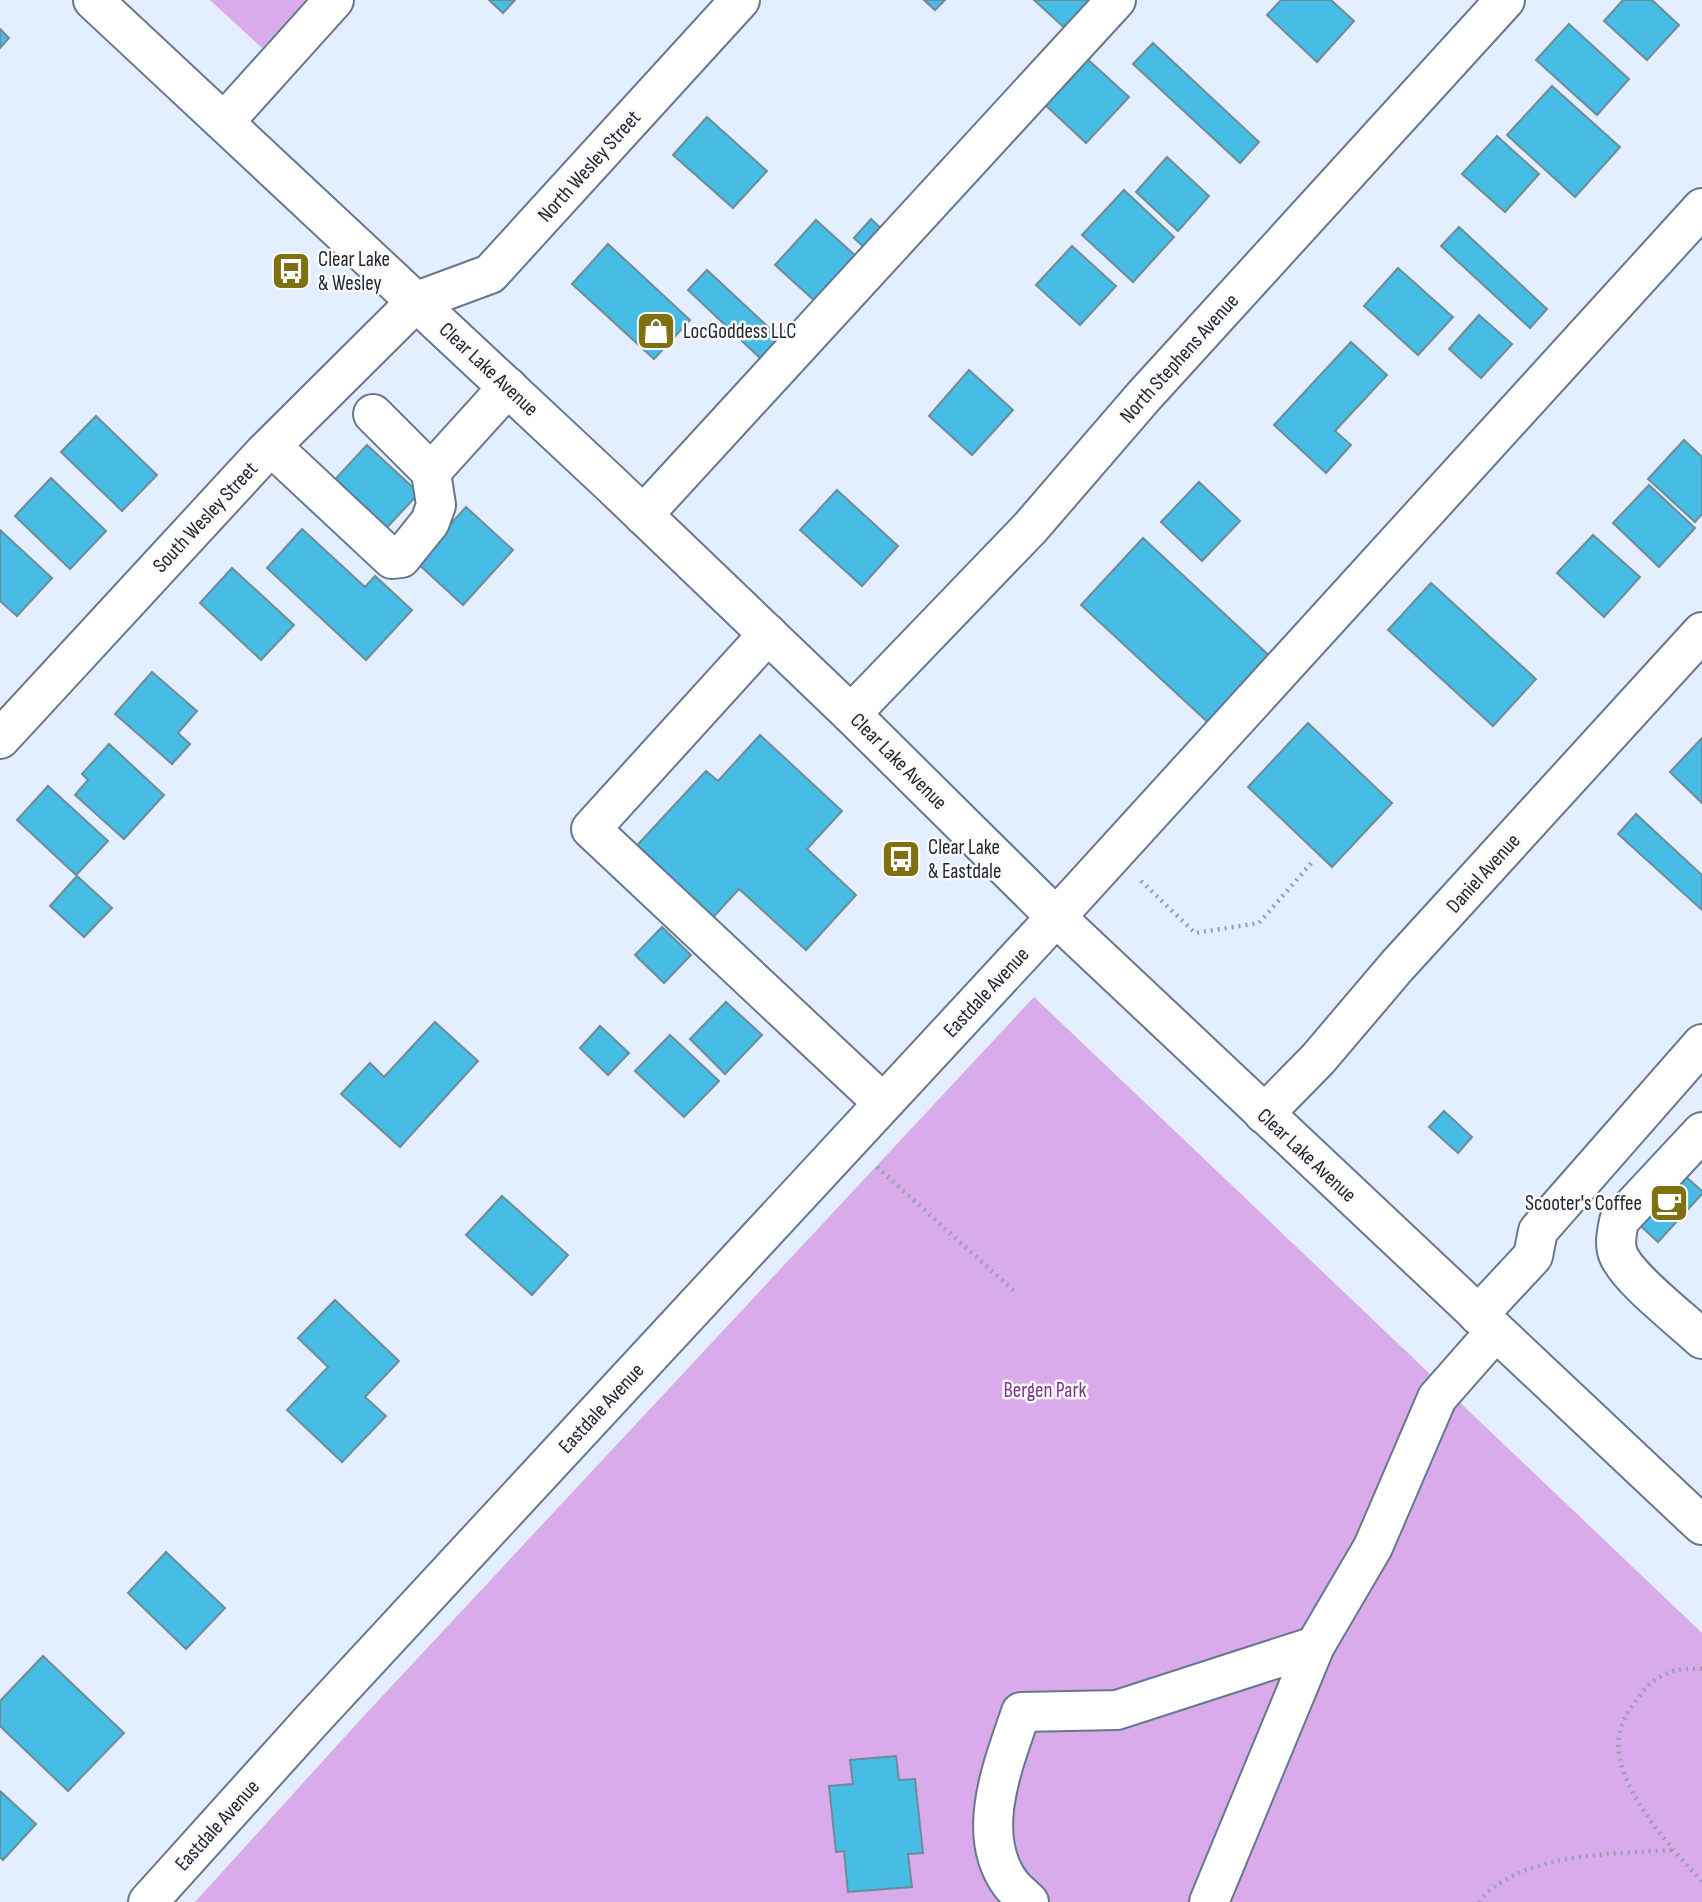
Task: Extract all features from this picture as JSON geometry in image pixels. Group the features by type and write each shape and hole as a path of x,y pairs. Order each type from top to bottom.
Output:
{"street":[{"name":"Clear Lake Avenue","path":"93,0 508,387 851,714 1056,917 1702,1525"},
{"path":"225,121 334,0"},
{"name":"North Wesley Street","path":"417,302 490,274 740,0"},
{"path":"643,515 1116,0"},
{"name":"North Stephens Avenue","path":"851,714 1030,528 1153,386 1505,0"},
{"name":"Eastdale Avenue","path":"148,1902 312,1720 1056,917 1702,208"},
{"name":"South Wesley Street","path":"0,739 271,446 417,302"},
{"path":"431,472 508,387"},
{"path":"271,446 392,559 401,558 430,522 436,505 431,472 373,414"},
{"name":"Daniel Avenue","path":"1264,1114 1318,1059 1397,966 1702,632"},
{"path":"768,634 591,829 883,1103"},
{"path":"1209,1902 1315,1646 1373,1547 1437,1398 1533,1256 1538,1231 1702,1044"},
{"path":"1702,1132 1619,1221 1615,1237 1617,1252 1625,1268 1702,1339"},
{"path":"1029,1902 1010,1883 996,1853 993,1817 1003,1767 1021,1712 1117,1710 1315,1646"}],"path":[{"path":"1137,876 1195,933 1259,923 1314,860"},
{"path":"848,1141 1014,1291"},
{"path":"1702,1669 1689,1668 1667,1672 1646,1687 1626,1714 1618,1737 1620,1759 1630,1786 1653,1823 1702,1881"},
{"path":"1479,1902 1506,1878 1536,1867 1576,1858 1674,1850"}],"green space":[{"path":"210,0 307,0 262,48"},
{"name":"Bergen Park","path":"1034,997 1702,1633 1702,1902 195,1902 361,1719"}],"building":[{"path":"489,0 515,0 503,13"},
{"path":"924,0 945,0 935,10"},
{"path":"1034,0 1096,0 1068,31"},
{"path":"1281,0 1331,0 1354,21 1317,62 1267,15"},
{"path":"1623,0 1652,0 1679,25 1647,60 1604,21"},
{"path":"1569,24 1629,79 1597,115 1536,60"},
{"path":"0,29 9,38 0,48"},
{"path":"1153,43 1259,142 1240,163 1133,64"},
{"path":"1084,56 1129,97 1086,143 1042,102"},
{"path":"1552,86 1620,147 1575,197 1507,135"},
{"path":"707,117 767,171 733,208 673,155"},
{"path":"1497,136 1539,174 1505,212 1462,174"},
{"path":"1167,157 1209,196 1178,231 1136,192"},
{"path":"1124,190 1174,237 1133,282 1082,235"},
{"path":"871,219 887,234 870,253 854,238"},
{"path":"816,220 858,258 817,303 775,265"},
{"path":"1459,227 1547,309 1530,328 1441,246"},
{"path":"608,244 690,320 654,359 572,284"},
{"path":"1072,246 1116,286 1080,325 1036,285"},
{"path":"1398,268 1453,317 1418,355 1364,306"},
{"path":"707,270 779,337 760,358 688,290"},
{"path":"1479,315 1512,344 1481,378 1449,349"},
{"path":"1351,342 1387,375 1335,431 1351,445 1326,473 1274,425"},
{"path":"969,370 1013,410 972,455 929,416"},
{"path":"96,416 157,475 122,511 61,452"},
{"path":"1684,440 1702,457 1702,514 1695,522 1648,479"},
{"path":"367,445 419,493 380,535 328,487"},
{"path":"51,478 106,531 70,569 15,516"},
{"path":"1199,482 1240,521 1202,561 1161,522"},
{"path":"1649,485 1695,528 1659,567 1613,523"},
{"path":"837,490 898,546 862,586 800,530"},
{"path":"466,507 513,550 463,605 416,562"},
{"path":"302,529 365,587 375,576 412,610 366,660 267,568"},
{"path":"0,530 52,578 17,616 0,601"},
{"path":"1593,535 1640,577 1604,617 1557,573"},
{"path":"1143,538 1275,661 1213,727 1081,605"},
{"path":"232,568 294,625 261,660 200,603"},
{"path":"1431,583 1536,679 1493,726 1388,630"},
{"path":"152,672 197,711 178,733 190,744 172,764 115,714"},
{"path":"1308,723 1392,803 1332,867 1248,787"},
{"path":"760,735 842,811 807,849 856,895 806,950 739,889 707,924 630,853 706,771 718,781"},
{"path":"1702,738 1702,803 1670,772"},
{"path":"109,744 164,795 124,839 75,795 88,780 82,774"},
{"path":"48,786 108,841 76,875 17,820"},
{"path":"1636,814 1702,875 1702,910 1618,834"},
{"path":"77,876 112,908 84,937 50,906"},
{"path":"662,927 691,955 664,983 635,955"},
{"path":"726,1002 762,1035 725,1074 690,1039"},
{"path":"435,1022 478,1061 400,1147 341,1094 370,1063 384,1077"},
{"path":"600,1026 629,1053 608,1075 580,1048"},
{"path":"670,1035 719,1081 684,1117 635,1071"},
{"path":"1444,1111 1472,1137 1458,1153 1429,1127"},
{"path":"1676,1168 1702,1191 1702,1194 1658,1242 1631,1217"},
{"path":"502,1196 568,1255 532,1295 466,1235"},
{"path":"335,1300 399,1361 365,1397 386,1416 342,1462 287,1410 328,1367 298,1338"},
{"path":"166,1552 225,1608 186,1649 128,1593"},
{"path":"43,1656 124,1733 68,1791 0,1726 0,1701"},
{"path":"896,1756 899,1780 915,1779 923,1853 908,1854 912,1887 848,1892 844,1851 836,1852 829,1786 853,1784 850,1760"},
{"path":"0,1791 36,1824 3,1860 0,1857"}],"place":[{"name":"Clear Lake & Wesley","path":"291,271"},
{"name":"LocGoddess LLC","path":"656,331"},
{"name":"Clear Lake & Eastdale","path":"901,859"},
{"name":"Scooter's Coffee","path":"1669,1203"}]}
